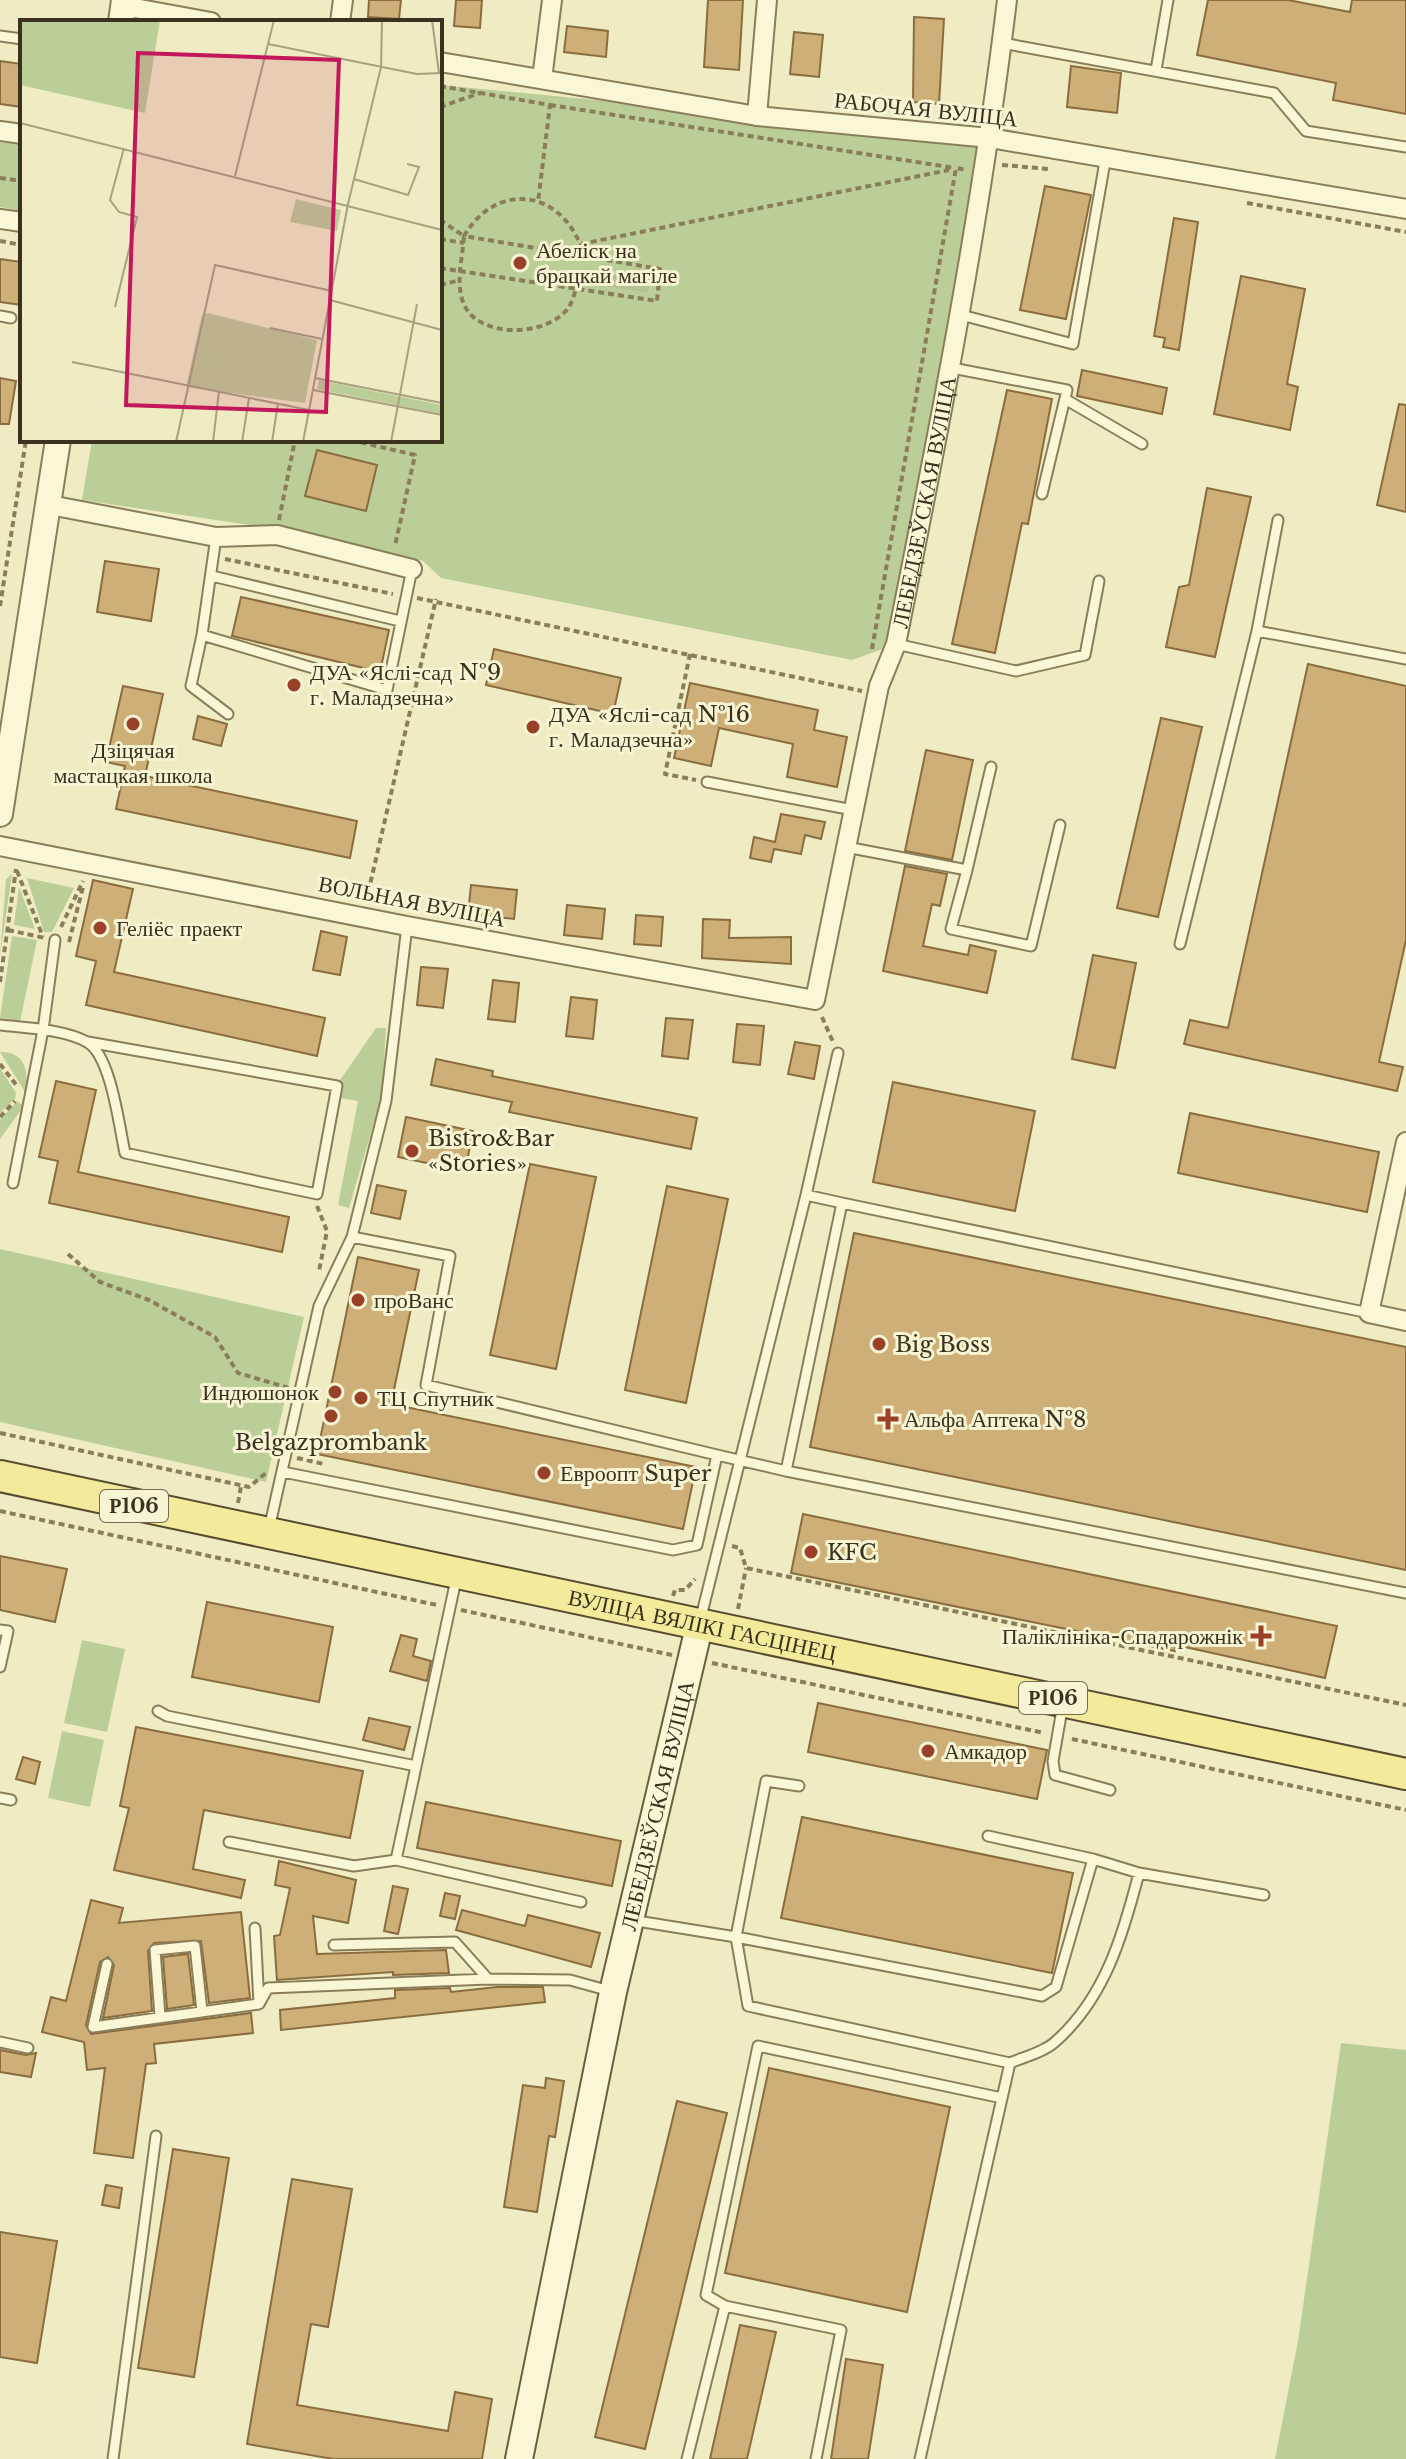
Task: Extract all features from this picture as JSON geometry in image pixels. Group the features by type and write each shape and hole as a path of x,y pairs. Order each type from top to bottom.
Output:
{"main road":[{"name":"ВУЛІЦА ВЯЛІКІ ГАСЦІНЕЦ","path":"0,1476 1406,1774"},
{"name":"ЛЕБЕДЗЕЎСКАЯ ВУЛІЦА","path":"519,2459 613,1992 700,1623"}],"street":[{"path":"340,20 343,0"},
{"path":"542,79 552,0"},
{"path":"757,116 767,0"},
{"name":"ЛЕБЕДЗЕЎСКАЯ ВУЛІЦА","path":"815,1000 879,686 896,644 952,368 986,172 1007,0"},
{"path":"123,9 197,20"},
{"name":"РАБОЧАЯ ВУЛІЦА","path":"442,62 757,116 990,138 1406,209"},
{"path":"0,131 20,134"},
{"path":"0,219 20,222"},
{"path":"0,814 58,442"},
{"path":"50,505 214,547 277,535 412,569"},
{"name":"ВОЛЬНАЯ ВУЛІЦА","path":"0,846 407,926 815,1000"},
{"path":"1406,1142 1369,1313 1406,1321"}],"lane":[{"path":"1156,70 1168,0"},
{"path":"0,36 20,39"},
{"path":"1002,43 1274,93 1306,131 1406,147"},
{"path":"961,315 1073,344 1106,156"},
{"path":"952,368 1067,390 1042,494"},
{"path":"1065,399 1142,444"},
{"path":"1180,944 1257,631 1278,520"},
{"path":"214,547 212,576 191,686 228,714"},
{"path":"202,635 387,690 412,569"},
{"path":"212,576 400,621"},
{"path":"896,644 1016,671 1085,655 1099,581"},
{"path":"1257,631 1406,659"},
{"path":"991,767 951,929 1031,946 1060,825"},
{"path":"707,782 853,810"},
{"path":"846,847 967,870"},
{"path":"268,1533 319,1306 352,1237 386,1101 407,926"},
{"path":"13,1183 43,1030 55,940"},
{"path":"0,1025 43,1030 88,1042 337,1086 317,1194 125,1153 106,1066 88,1042"},
{"name":"ЛЕБЕДЗЕЎСКАЯ ВУЛІЦА","path":"700,1623 838,1053"},
{"path":"806,1195 1369,1313"},
{"path":"786,1471 842,1203"},
{"path":"352,1237 450,1256 426,1385 786,1471 1406,1593"},
{"path":"283,1472 673,1550 697,1545 717,1455"},
{"path":"396,1860 458,1572"},
{"path":"0,1630 8,1631 0,1667"},
{"path":"1064,1701 1053,1761 1055,1775 1110,1790"},
{"path":"158,1711 167,1716 416,1766"},
{"path":"799,1786 766,1781 736,1937 748,2006 1010,2063 1054,2044 1093,1997 1120,1944 1139,1873"},
{"path":"0,1798 11,1800"},
{"path":"988,1836 1093,1859 1139,1873 1264,1895"},
{"path":"229,1842 354,1866 396,1860 581,1902"},
{"path":"630,1920 736,1937 1042,1996 1056,1987 1093,1859"},
{"path":"255,1928 259,2004"},
{"path":"334,1945 455,1942 488,1979"},
{"path":"160,2016 155,1950 195,1946 202,2011"},
{"path":"107,1964 93,2027 259,2004"},
{"path":"259,2004 268,1988 488,1979 570,1980 613,1992"},
{"path":"0,2042 28,2048"},
{"path":"816,2459 841,2330 725,2306 706,2295 758,2046 1002,2098"},
{"path":"920,2459 1010,2063"},
{"path":"113,2459 156,2136"},
{"path":"687,2459 725,2306"}],"path":[{"path":"442,86 956,168 986,172 1007,163 1063,171"},
{"path":"442,106 482,92"},
{"path":"538,202 550,105"},
{"path":"581,244 956,168"},
{"path":"871,658 956,168"},
{"path":"0,178 20,181"},
{"path":"576,289 569,308 551,321 526,330 495,328 474,315 462,301 460,272 464,236 475,217 495,205 523,200 550,204 564,216 581,244 584,256"},
{"path":"1243,202 1406,232"},
{"path":"442,221 464,236 660,269 657,301 442,268"},
{"path":"442,239 464,243"},
{"path":"0,241 20,245"},
{"path":"442,284 460,280"},
{"path":"0,606 26,442"},
{"path":"277,529 295,442"},
{"path":"360,442 415,455 393,553"},
{"path":"214,547 407,597 436,599 864,692"},
{"path":"362,916 436,599"},
{"path":"690,654 665,774 707,782"},
{"path":"861,706 866,683"},
{"path":"30,872 17,870 43,937"},
{"path":"70,879 84,882"},
{"path":"8,930 71,942 84,882"},
{"path":"55,940 84,882"},
{"path":"815,1000 838,1053"},
{"path":"0,1064 23,1094 0,1117"},
{"path":"311,1193 327,1231"},
{"path":"68,1254 100,1282 149,1300 215,1337 238,1373 301,1391"},
{"path":"0,1511 691,1659"}],"green space":[{"path":"442,85 990,138 896,644 852,660 441,578 423,561 393,553 277,529 82,500 92,442 442,442"},
{"path":"0,142 20,145 20,211 0,207"},
{"path":"588,271 650,279 648,292 587,284"},
{"path":"12,874 0,956 6,879"},
{"path":"27,878 74,888 52,932 44,932"},
{"path":"19,887 35,929 14,925"},
{"path":"12,936 37,940 20,1022 0,1018"},
{"path":"376,1028 386,1028 382,1095 349,1208 338,1205 358,1101 329,1096"},
{"path":"0,1052 20,1059 26,1070 25,1092"},
{"path":"0,1068 16,1093 15,1099 0,1113"},
{"path":"17,1101 24,1106 0,1139 0,1120"},
{"path":"0,1249 304,1317 266,1482 0,1422"},
{"path":"82,1640 125,1649 107,1732 64,1723"},
{"path":"62,1731 104,1740 90,1807 48,1798"},
{"path":"1341,2043 1406,2050 1406,2459 1275,2459 1298,2341"}],"building":[{"path":"369,0 401,0 399,19 368,17"},
{"path":"456,0 482,0 480,28 454,26"},
{"path":"708,0 743,0 739,70 704,67"},
{"path":"1208,0 1288,0 1350,12 1352,0 1406,0 1406,114 1333,100 1336,83 1197,55"},
{"path":"914,17 944,19 939,104 913,102"},
{"path":"567,26 608,31 606,57 564,52"},
{"path":"794,32 823,35 819,77 790,74"},
{"path":"0,61 20,64 20,107 0,104"},
{"path":"1071,66 1121,73 1117,113 1067,107"},
{"path":"1045,186 1091,195 1066,319 1020,310"},
{"path":"1174,218 1198,222 1179,350 1163,347 1165,338 1154,336"},
{"path":"0,259 20,262 20,305 0,302"},
{"path":"1241,276 1305,289 1287,384 1298,387 1290,430 1214,414"},
{"path":"1082,370 1167,388 1162,414 1077,396"},
{"path":"0,378 16,381 9,424 0,424"},
{"path":"1007,390 1052,399 1028,524 1022,523 995,653 952,644"},
{"path":"1399,404 1406,405 1406,512 1377,505"},
{"path":"317,450 377,465 366,511 305,496"},
{"path":"1207,488 1251,497 1215,657 1166,647 1179,587 1189,585"},
{"path":"105,561 159,569 151,621 97,612"},
{"path":"241,597 389,630 380,672 232,636"},
{"path":"494,649 621,678 613,714 486,685"},
{"path":"1308,664 1406,686 1406,940 1379,1062 1403,1067 1397,1091 1184,1044 1190,1020 1228,1028"},
{"path":"690,683 818,710 814,730 847,737 837,787 787,777 793,744 719,728 711,766 674,758"},
{"path":"123,686 163,694 145,776 357,821 350,858 116,809 125,766 106,762"},
{"path":"198,716 227,724 221,746 193,739"},
{"path":"1161,718 1202,727 1158,917 1117,908"},
{"path":"926,750 973,760 952,860 905,851"},
{"path":"781,814 825,822 821,839 805,835 801,854 774,849 771,862 750,858 754,837 775,842"},
{"path":"905,866 947,874 940,906 932,904 923,946 968,955 970,945 996,951 987,993 883,971"},
{"path":"93,880 133,889 114,972 325,1018 317,1056 86,1005 96,961 76,956"},
{"path":"471,885 517,890 514,919 468,914"},
{"path":"567,905 605,909 602,939 564,935"},
{"path":"636,915 663,917 661,946 634,944"},
{"path":"703,919 730,920 729,938 791,937 791,964 702,958"},
{"path":"321,931 347,937 340,975 313,970"},
{"path":"1093,955 1136,963 1115,1068 1072,1059"},
{"path":"421,967 448,969 443,1008 417,1005"},
{"path":"493,980 519,983 515,1022 488,1019"},
{"path":"571,997 597,1000 593,1039 566,1036"},
{"path":"666,1018 693,1020 688,1059 662,1056"},
{"path":"737,1024 764,1026 760,1065 733,1062"},
{"path":"795,1042 820,1046 814,1079 788,1074"},
{"path":"436,1059 493,1071 492,1076 697,1118 691,1149 509,1112 512,1102 431,1085"},
{"path":"56,1081 96,1090 78,1172 289,1217 282,1252 49,1203 58,1161 39,1157"},
{"path":"893,1082 1035,1111 1015,1211 873,1182"},
{"path":"1190,1113 1379,1152 1367,1212 1178,1173"},
{"path":"406,1117 473,1131 465,1171 398,1157"},
{"path":"530,1164 596,1177 556,1369 490,1355"},
{"path":"377,1185 406,1191 400,1219 371,1213"},
{"path":"667,1186 728,1199 686,1403 625,1390"},
{"path":"854,1233 1406,1347 1406,1570 810,1447"},
{"name":"ТЦ Спутник","path":"358,1257 419,1270 391,1404 696,1467 683,1529 317,1454"},
{"path":"803,1514 1337,1626 1325,1678 1176,1645 1175,1651 791,1573"},
{"path":"0,1556 67,1569 55,1622 0,1610"},
{"path":"207,1602 333,1627 319,1702 192,1677"},
{"path":"401,1635 417,1639 413,1656 431,1661 427,1681 390,1671"},
{"name":"Амкадор","path":"818,1703 1047,1750 1037,1799 808,1752"},
{"path":"369,1718 410,1727 404,1750 363,1740"},
{"path":"136,1727 363,1771 350,1838 204,1810 193,1869 245,1880 241,1898 114,1870 129,1808 120,1806"},
{"path":"23,1757 40,1762 35,1784 16,1779"},
{"path":"426,1802 621,1841 612,1886 417,1848"},
{"path":"802,1817 1073,1873 1052,1973 781,1918"},
{"path":"279,1861 356,1880 348,1923 313,1916 317,1954 446,1950 449,1973 393,1975 393,1972 277,1980 274,1936 280,1935 290,1888 275,1885"},
{"path":"393,1886 408,1889 398,1934 384,1931"},
{"path":"445,1893 460,1896 455,1919 440,1916"},
{"path":"91,1900 123,1908 119,1923 241,1912 250,1998 209,2003 201,1941 154,1943 148,1951 152,2011 103,2018 114,1965 108,1957 100,1962 86,2025 91,2034 251,2013 253,2033 154,2044 156,2063 146,2064 133,2158 94,2153 105,2068 87,2070 84,2042 42,2032 51,1997 66,2001"},
{"path":"462,1910 525,1926 528,1915 600,1933 591,1967 456,1930"},
{"path":"188,1954 194,2005 167,2009 163,1957"},
{"path":"497,1987 543,1987 545,2002 281,2030 280,2010 395,1998 395,1990 450,1988 451,1992"},
{"path":"0,2050 26,2055 36,2053 31,2077 0,2072"},
{"path":"769,2068 950,2107 907,2312 725,2273"},
{"path":"546,2078 564,2081 555,2137 549,2136 537,2212 504,2207 523,2085 545,2088"},
{"path":"677,2101 727,2113 645,2449 595,2437"},
{"path":"173,2149 229,2158 194,2377 138,2368"},
{"path":"292,2179 352,2189 328,2327 311,2324 297,2405 448,2431 455,2392 492,2399 482,2459 333,2459 247,2444"},
{"path":"106,2185 122,2188 119,2208 102,2205"},
{"path":"0,2232 57,2241 37,2363 0,2357"},
{"path":"740,2325 776,2332 747,2459 710,2459"},
{"path":"846,2359 883,2365 868,2459 831,2459"}],"place":[{"name":"Абеліск на брацкай магіле","path":"520,263"},
{"name":"ДУА «Яслі-сад №9 г. Маладзечна»","path":"294,685"},
{"name":"Дзіцячая мастацкая школа","path":"133,724"},
{"name":"ДУА «Яслі-сад №16 г. Маладзечна»","path":"533,727"},
{"name":"Геліёс праект","path":"100,928"},
{"name":"Bistro&Bar «Stories»","path":"412,1151"},
{"name":"проВанс","path":"358,1300"},
{"name":"Big Boss","path":"879,1344"},
{"name":"Индюшонок","path":"335,1392"},
{"name":"ТЦ Спутник","path":"361,1398"},
{"name":"Belgazprombank","path":"331,1416"},
{"name":"Альфа Аптека №8","path":"888,1419"},
{"name":"Евроопт Super","path":"544,1473"},
{"name":"KFC","path":"811,1552"},
{"name":"Паліклініка-Спадарожнік","path":"1261,1636"},
{"name":"Амкадор","path":"928,1751"}]}
